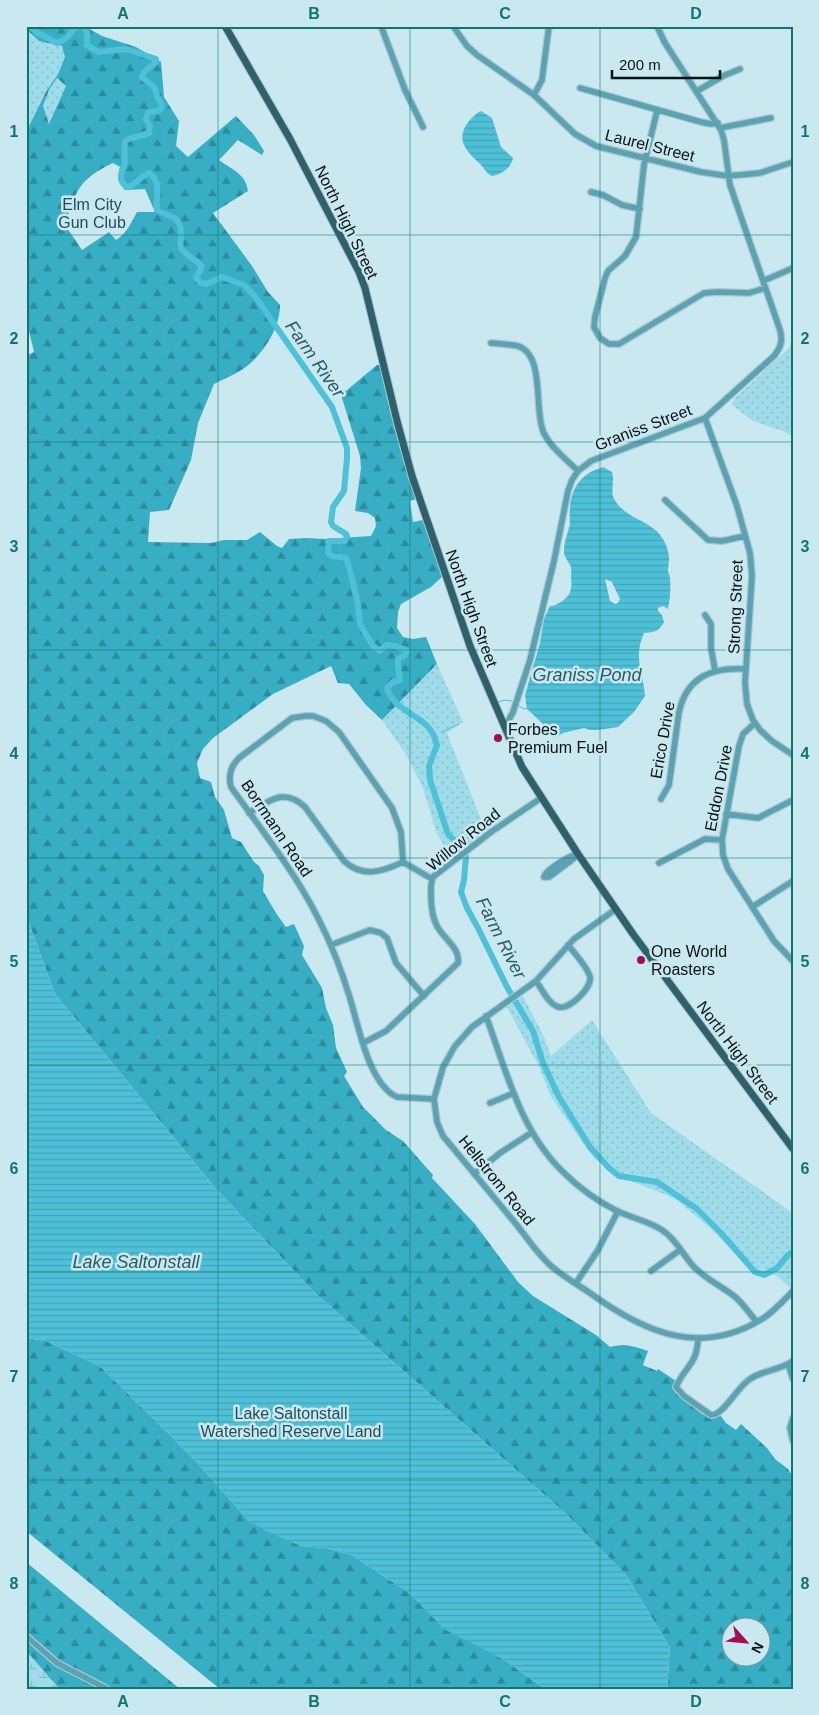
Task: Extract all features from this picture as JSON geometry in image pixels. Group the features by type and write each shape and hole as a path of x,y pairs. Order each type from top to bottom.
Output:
{"main road":[{"name":"North High Street","path":"225,26 290,139 360,272 400,436 412,476 470,646 522,767 616,909 793,1149"}],"street":[{"path":"381,26 407,96 423,127"},
{"name":"Laurel Street","path":"454,26 467,46 477,55 534,95 575,134 602,149 728,176 760,173 793,162"},
{"path":"534,95 542,80 549,26"},
{"path":"657,26 665,43 719,125"},
{"path":"697,91 740,68"},
{"path":"580,88 657,111 711,124 719,125 771,118"},
{"path":"657,111 645,159 637,232 633,244 625,256 608,271 605,278 594,324 596,333 602,340 611,344 622,342 704,293 749,293 765,288"},
{"name":"Graniss Street","path":"578,471 591,461 705,418 774,356 781,346 781,336 728,176 724,140 719,125"},
{"path":"592,192 603,195 622,205 640,209"},
{"path":"763,281 793,268"},
{"path":"491,343 523,348 531,357 535,370 543,432 578,471 572,480 566,496 554,562 530,660 513,712 505,727"},
{"name":"Strong Street","path":"705,418 735,499 753,570 746,668 746,699 755,723 767,737 793,755"},
{"path":"665,500 708,540 722,541 745,536"},
{"path":"705,615 711,624 711,648 715,670"},
{"name":"Erico Drive","path":"661,799 669,785 682,702 687,691 696,681 715,670 746,668"},
{"name":"Borrmann Road","path":"403,862 401,832 392,808 339,732 331,724 320,718 306,716 292,718 236,761 230,775 231,787 297,881 332,945 372,1069 389,1092 397,1097 434,1099"},
{"name":"Eddon Drive","path":"755,723 746,730 741,738 726,814 722,840 723,855 728,869 774,941 793,961"},
{"path":"249,813 274,798 290,797 305,807 339,855 351,868 375,872 403,862 432,880"},
{"name":"Willow Road","path":"363,1043 386,1031 456,966 459,960 458,954 434,920 431,905 432,880 437,873 470,847 541,798"},
{"path":"726,814 758,818 793,800"},
{"path":"659,863 705,840 722,840"},
{"path":"578,854 549,877 544,877 546,872 571,856 578,854"},
{"path":"752,907 793,880"},
{"name":"Hellstrom Road","path":"616,909 579,934 536,981 486,1016 462,1036 447,1058 438,1080 434,1099 435,1114 440,1130 550,1265 616,1312 642,1326 663,1333 698,1339 728,1333 744,1328 773,1311 793,1291"},
{"path":"332,945 370,930 381,933 390,943 396,963 424,996"},
{"path":"536,981 552,1003 560,1008 572,1003 586,990 590,985 590,977 568,945"},
{"path":"486,1016 514,1093 531,1133 561,1171 597,1200 664,1231 674,1240 680,1250 703,1275 734,1297 756,1321"},
{"path":"490,1103 514,1093"},
{"path":"474,1174 500,1153 531,1133"},
{"path":"576,1284 598,1250 618,1211"},
{"path":"651,1271 680,1250"},
{"path":"698,1339 695,1357 676,1388 701,1410 709,1414 714,1415 721,1410 747,1380 764,1372 791,1362 793,1379"},
{"path":"793,1418 790,1428 793,1441"},
{"path":"26,1636 57,1663 107,1689"}],"green space":[{"path":"26,26 84,26 102,36 136,47 161,62 164,97 179,121 176,146 188,157 236,116 254,135 264,151 262,155 238,140 219,160 241,176 247,185 248,191 213,213 252,266 268,292 280,305 277,323 269,341 250,364 214,384 198,423 191,460 169,510 150,512 148,542 211,543 224,540 247,540 260,532 282,548 289,539 371,536 376,526 375,518 368,513 355,511 361,468 360,456 341,395 377,365 380,365 396,433 416,499 410,501 413,522 423,520 443,576 431,587 401,604 398,612 397,628 403,637 413,639 426,637 437,664 382,720 366,705 349,684 338,683 331,666 273,694 213,738 203,749 197,763 200,778 211,782 215,797 224,810 232,838 241,842 254,862 259,866 264,875 263,891 276,913 286,927 294,924 304,946 302,955 322,988 326,1008 333,1025 336,1048 347,1072 344,1076 363,1107 386,1130 403,1141 433,1175 432,1178 475,1224 518,1282 533,1296 596,1335 610,1347 620,1345 648,1351 643,1365 657,1371 658,1369 676,1381 675,1392 702,1414 712,1418 720,1415 726,1423 736,1430 741,1424 767,1448 775,1459 788,1469 793,1477 793,1689 667,1689 670,1648 626,1575 565,1513 316,1294 217,1190 55,994 26,915 26,356 34,352 26,319 26,132 46,92 58,74 65,57 62,46 39,41 26,29","holes":["57,78 66,86 49,124 43,106 49,90","113,163 120,167 119,179 125,190 145,189 155,212 137,212 126,231 116,240 109,232 82,250 65,225 76,194 92,175"]},
{"path":"26,29 39,41 62,46 65,57 58,74 46,92 26,132"},
{"path":"57,78 66,86 49,125 43,106 49,90"},
{"path":"793,338 793,437 785,432 753,421 732,405 735,398 789,348"},
{"path":"437,664 463,722 447,733 486,832 451,858 436,832 423,788 407,756 382,720"},
{"path":"523,996 544,1037 551,1056 592,1020 651,1113 793,1213 793,1285 790,1288 776,1275 762,1275 752,1271 709,1227 678,1201 622,1178 595,1159 551,1097 540,1069 507,1007"},
{"path":"26,1338 46,1341 100,1366 193,1458 249,1521 301,1546 326,1548 352,1555 409,1593 425,1608 477,1645 503,1659 545,1689 220,1689 26,1531"},
{"path":"26,1562 180,1689 113,1689 59,1660 26,1631"},
{"path":"26,1640 53,1664 100,1689 26,1689"},
{"path":"26,1651 52,1680 61,1689 26,1689"}],"water":[{"path":"481,111 492,118 501,147 513,158 506,170 492,176 471,155 463,140 463,134 469,121"},
{"name":"Graniss Pond","path":"603,467 612,472 613,496 618,505 627,513 649,525 665,542 669,559 669,605 668,609 663,606 658,608 664,622 656,631 644,633 641,642 639,657 645,696 634,712 618,727 598,730 584,728 563,733 554,738 527,709 525,695 540,643 544,619 550,606 556,605 565,599 571,591 571,567 564,551 570,524 573,494 579,482 589,473","holes":["605,579 612,582 620,599 615,604 610,601"]},
{"name":"Lake Saltonstall","path":"26,915 55,994 217,1190 316,1294 565,1513 626,1575 670,1648 667,1689 545,1689 503,1659 444,1629 409,1593 352,1555 326,1548 301,1546 268,1532 249,1521 193,1458 100,1366 46,1341 26,1338"}],"waterway":[{"name":"Farm River","path":"30,26 36,32 57,43 66,38 76,26"},
{"name":"Farm River","path":"83,26 87,32 87,45 98,52 126,49 156,59 156,62 144,72 142,77 154,88 162,107 160,110 148,113 146,119 150,126 149,133 125,141 125,162 121,176 122,181 127,187 133,185 149,173 153,176 157,185 157,210 176,219 180,226 181,248 202,266 196,278 201,283 206,284 222,277 244,285 254,295 332,407 347,448 347,458 344,491 333,507 331,522 333,526 346,534 347,537 344,541 329,541 328,553 332,556 346,558 358,605 360,624 373,646 380,651 386,645 396,646 407,651 405,655 398,659 400,680 393,682 387,688 389,694 393,700 427,726 435,739 437,745 429,766 430,780 448,834 460,846 466,856 461,892 467,908 507,987 533,1031 543,1063 559,1097 590,1147 609,1168 619,1176 657,1182 697,1209 755,1272 764,1275 777,1268 793,1252"},
{"path":"498,702 512,701"},
{"path":"519,706 524,709 527,708"},
{"path":"442,732 459,724"}],"place":[{"name":"Forbes Premium Fuel","path":"498,738"},
{"name":"One World Roasters","path":"641,960"}],"park label":[{"name":"Elm City Gun Club","path":"92,213"},
{"name":"Lake Saltonstall Watershed Reserve Land","path":"291,1422"}]}
